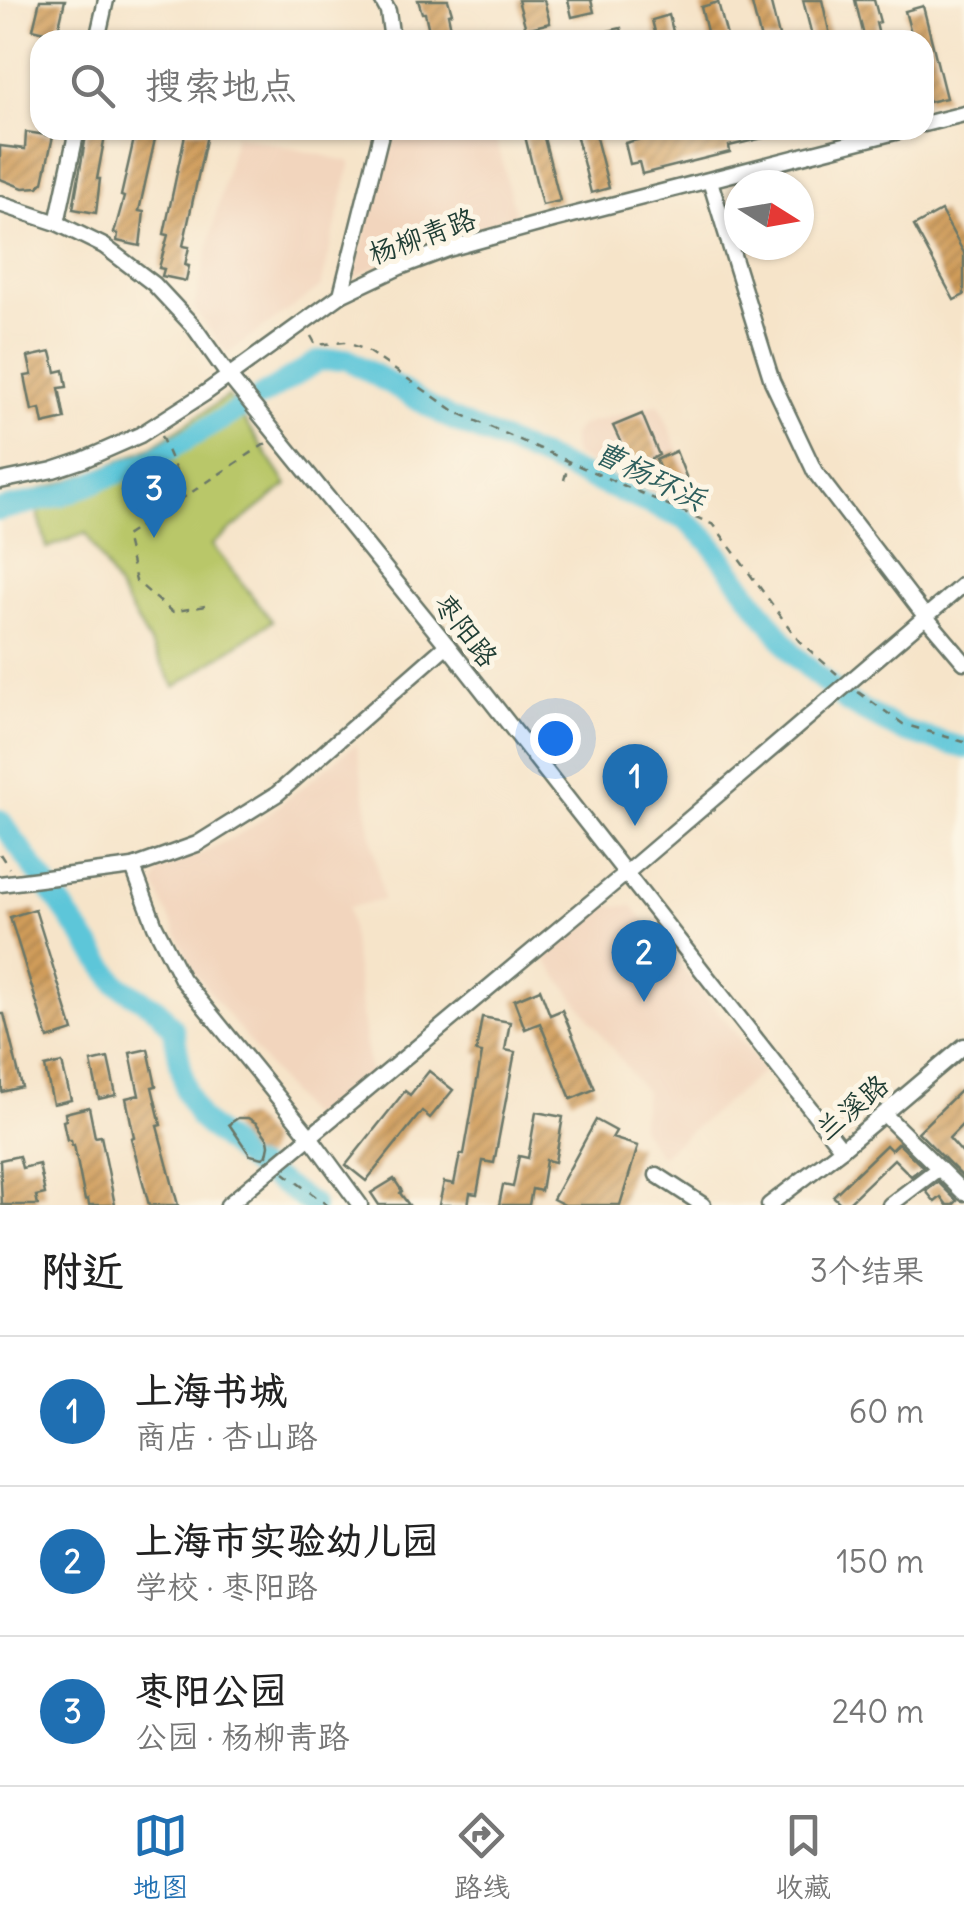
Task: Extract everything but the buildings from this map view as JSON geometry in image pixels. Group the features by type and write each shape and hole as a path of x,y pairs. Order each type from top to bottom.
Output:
{"street":[{"path":"99,30 106,0"},
{"path":"382,0 391,30"},
{"path":"934,122 964,114"},
{"path":"57,223 75,140"},
{"path":"341,296 380,140"},
{"name":"杨柳青路","path":"0,481 53,470 140,435 341,296 448,248 865,140"},
{"path":"710,181 772,381 815,472 964,662"},
{"name":"枣阳路","path":"0,204 57,223 104,246 154,284 194,326 842,1149"},
{"path":"228,1205 625,874 964,584"},
{"path":"0,884 133,867 196,844 277,794 447,646"},
{"path":"133,867 155,926 182,979 360,1205"},
{"name":"兰溪路","path":"769,1205 964,1046"},
{"path":"884,1114 964,1193"},
{"path":"890,1205 938,1168"},
{"path":"657,1176 703,1205"}],"path":[{"path":"302,322 316,344 345,342 366,350 456,412 714,525 799,641 846,684 903,724 964,742"},
{"path":"205,606 172,612 136,581 125,536 278,436"},
{"path":"165,445 176,471 169,480 177,502"},
{"path":"564,480 569,461"},
{"path":"0,854 25,881"},
{"path":"276,1167 328,1205"}],"shaded area":[{"path":"234,140 256,140 351,162 321,287 227,354 194,308"},
{"path":"388,140 497,140 516,217 445,236 354,278"},
{"path":"659,404 697,493 675,502 575,456 572,446 572,435 585,424"},
{"path":"356,744 383,900 348,907 370,1077 329,1112 312,1117 194,972 155,886 162,869 250,828"},
{"path":"608,906 633,906 765,1070 660,1156 640,1127 645,1092 545,959"}],"green space":[{"path":"228,396 287,485 212,545 272,621 175,687 86,533 47,548 33,492 95,472 152,447"}],"waterway":[{"name":"曹杨环浜","path":"260,397 318,361 347,359 451,419 684,519 708,540 794,655 847,702 902,731 964,748"},
{"name":"曹杨环浜","path":"0,510 62,495 150,461 241,408"},
{"name":"曹杨环浜","path":"0,820 117,984 158,1010 173,1028 186,1091 199,1118 252,1164 313,1205"}],"place":[{"name":"枣阳公园","path":"154,538"},
{"name":"上海书城","path":"635,826"},
{"name":"上海市实验幼儿园","path":"644,1002"}]}
